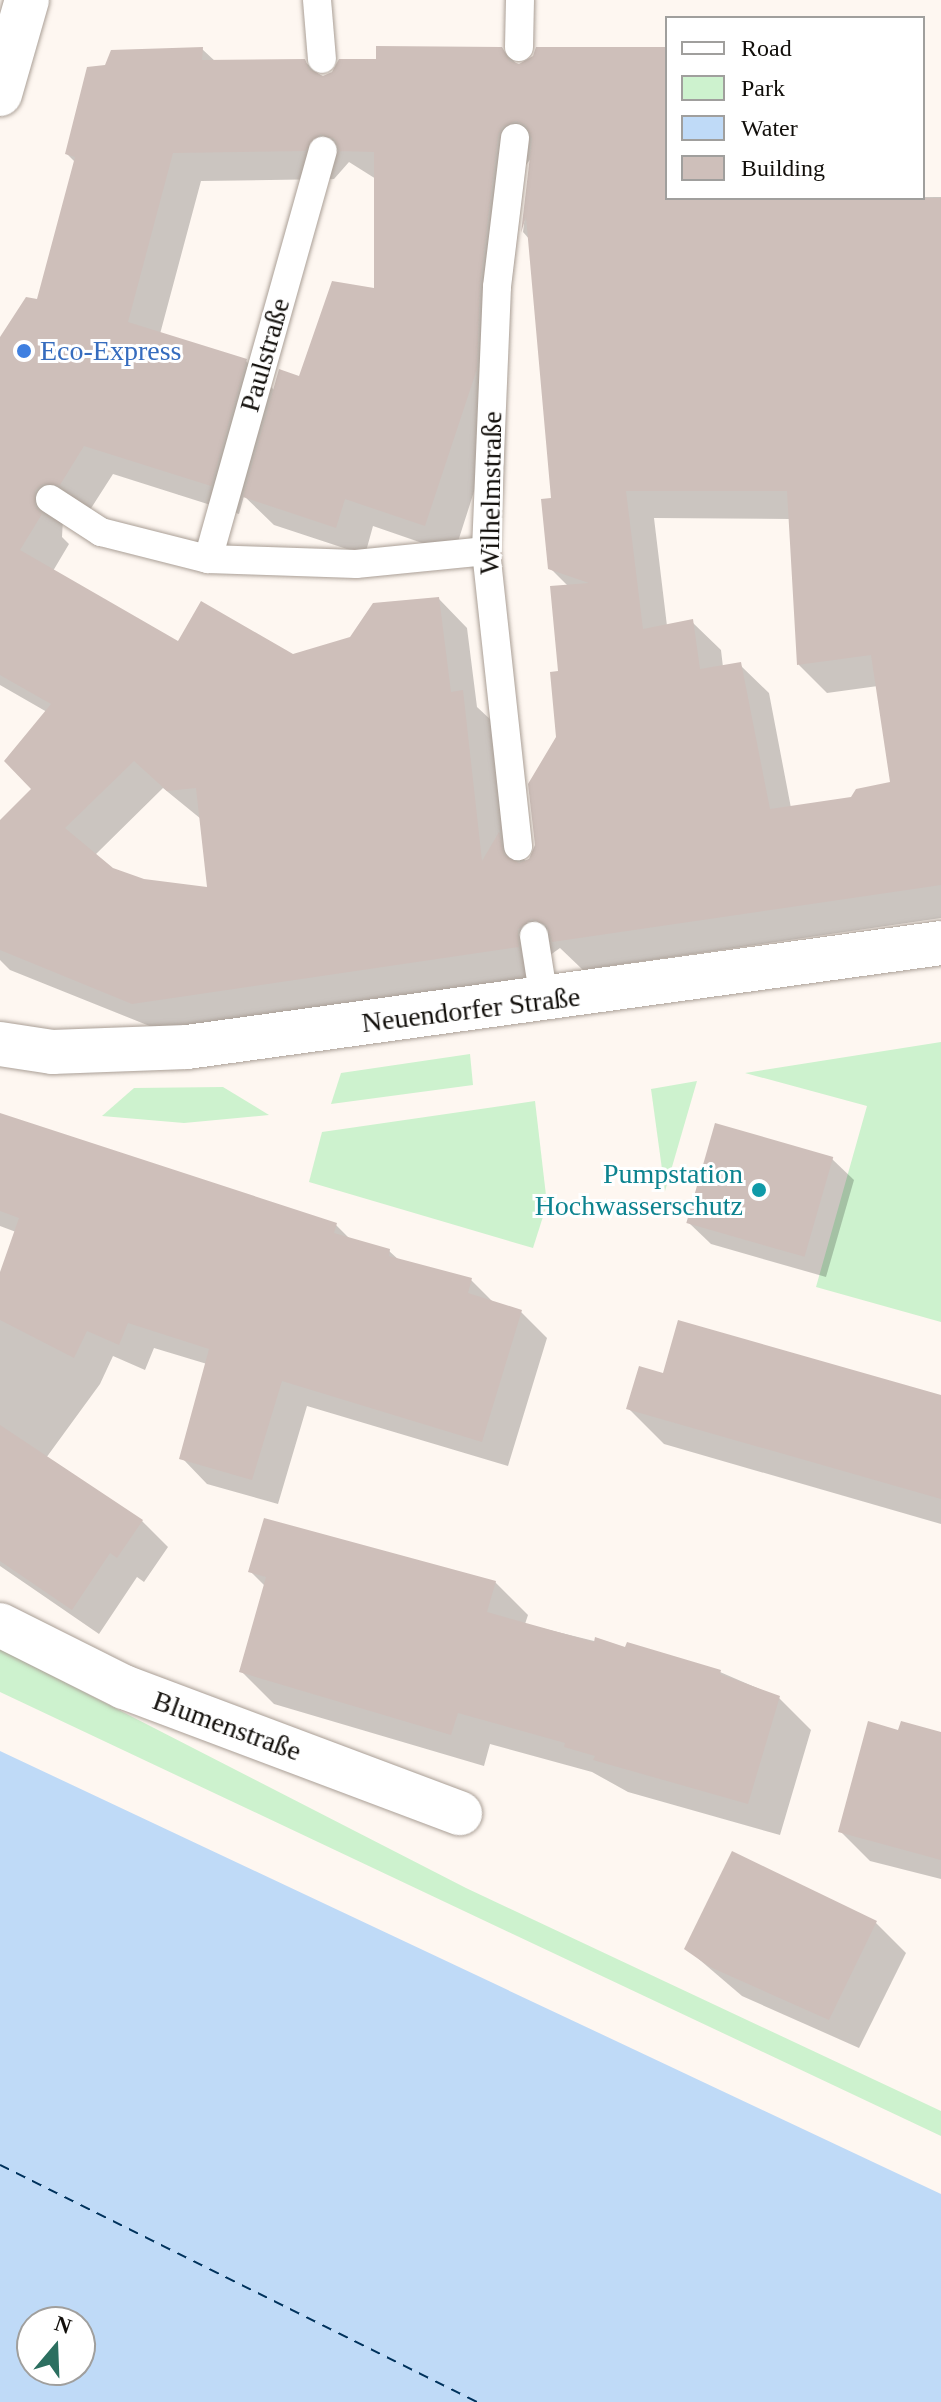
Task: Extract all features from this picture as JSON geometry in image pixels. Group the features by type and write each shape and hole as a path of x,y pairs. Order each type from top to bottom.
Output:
{"street":[{"path":"0,94 27,0"},
{"name":"Neuendorfer Straße","path":"0,1044 85,1052 187,1047 941,943"},
{"name":"Blumenstraße","path":"0,1625 124,1687 460,1813"}],"lane":[{"path":"317,0 322,59"},
{"path":"519,47 520,0"},
{"name":"Wilhelmstraße","path":"515,138 497,287 486,551 518,846"},
{"name":"Paulstraße","path":"208,559 323,151"},
{"path":"50,499 101,532 208,559 356,564 486,551"},
{"path":"534,936 544,999"}],"green space":[{"path":"941,1042 941,1322 816,1287 867,1106 745,1073"},
{"path":"470,1054 473,1085 331,1104 341,1073"},
{"path":"697,1081 665,1191 651,1089"},
{"path":"223,1087 269,1115 184,1123 102,1116 134,1088"},
{"path":"535,1101 547,1204 533,1248 309,1182 322,1132"},
{"path":"0,1649 466,1888 941,2111 941,2136 0,1692"}],"water":[{"path":"0,1751 941,2194 941,2402 0,2402"}],"building":[{"path":"376,46 502,47 510,61 519,64 533,56 536,47 665,47 665,200 941,198 941,885 552,942 547,925 532,919 518,929 519,947 132,1004 0,950 0,820 31,789 4,761 51,704 0,675 0,337 26,297 37,299 75,157 65,154 87,67 105,65 111,50 203,47 202,60 305,59 309,69 323,76 332,72 339,59 376,59","holes":["516,121 526,125 532,139 521,233 526,217 551,498 541,499 548,569 589,583 550,586 558,671 550,672 556,737 528,784 535,845 529,859 519,863 504,855 499,832 482,861 463,690 451,692 439,597 373,603 350,637 293,654 201,601 178,641 20,550 42,514 35,506 35,490 43,484 60,485 84,446 211,486 247,359 128,322 173,153 305,151 320,134 335,139 340,151 374,152 374,288 332,281 299,376 279,369 243,497 336,528 345,499 425,526 477,369 480,285 498,136 502,127","626,491 787,491 797,665 871,655 890,782 856,789 851,797 770,809 741,662 700,669 693,619 643,629","134,761 167,791 196,788 207,887 144,879 113,868 65,828"]},
{"path":"0,1113 337,1223 334,1233 390,1249 389,1256 472,1278 468,1293 522,1310 482,1442 282,1381 252,1480 179,1459 209,1349 128,1323 119,1345 87,1331 74,1358 0,1320 0,1272 19,1218 0,1211"},
{"name":"Pumpstation Hochwasserschutz","path":"715,1123 833,1157 805,1257 686,1223"},
{"path":"678,1320 941,1395 941,1499 626,1409 639,1366 663,1373"},
{"path":"0,1425 143,1520 117,1558 110,1553 72,1610 0,1561"},
{"path":"264,1518 496,1581 487,1612 594,1642 595,1637 625,1647 627,1642 721,1670 720,1674 780,1696 748,1804 593,1760 595,1756 564,1747 565,1743 458,1713 451,1735 239,1672 266,1577 248,1572"},
{"path":"868,1721 898,1730 901,1721 941,1732 941,1860 838,1832"},
{"path":"732,1851 877,1921 829,2020 710,1967 684,1949"}],"ferry route":[{"path":"0,2165 477,2402"}],"place":[{"name":"Eco-Express","path":"24,351"},
{"name":"Pumpstation Hochwasserschutz","path":"759,1190"}]}
